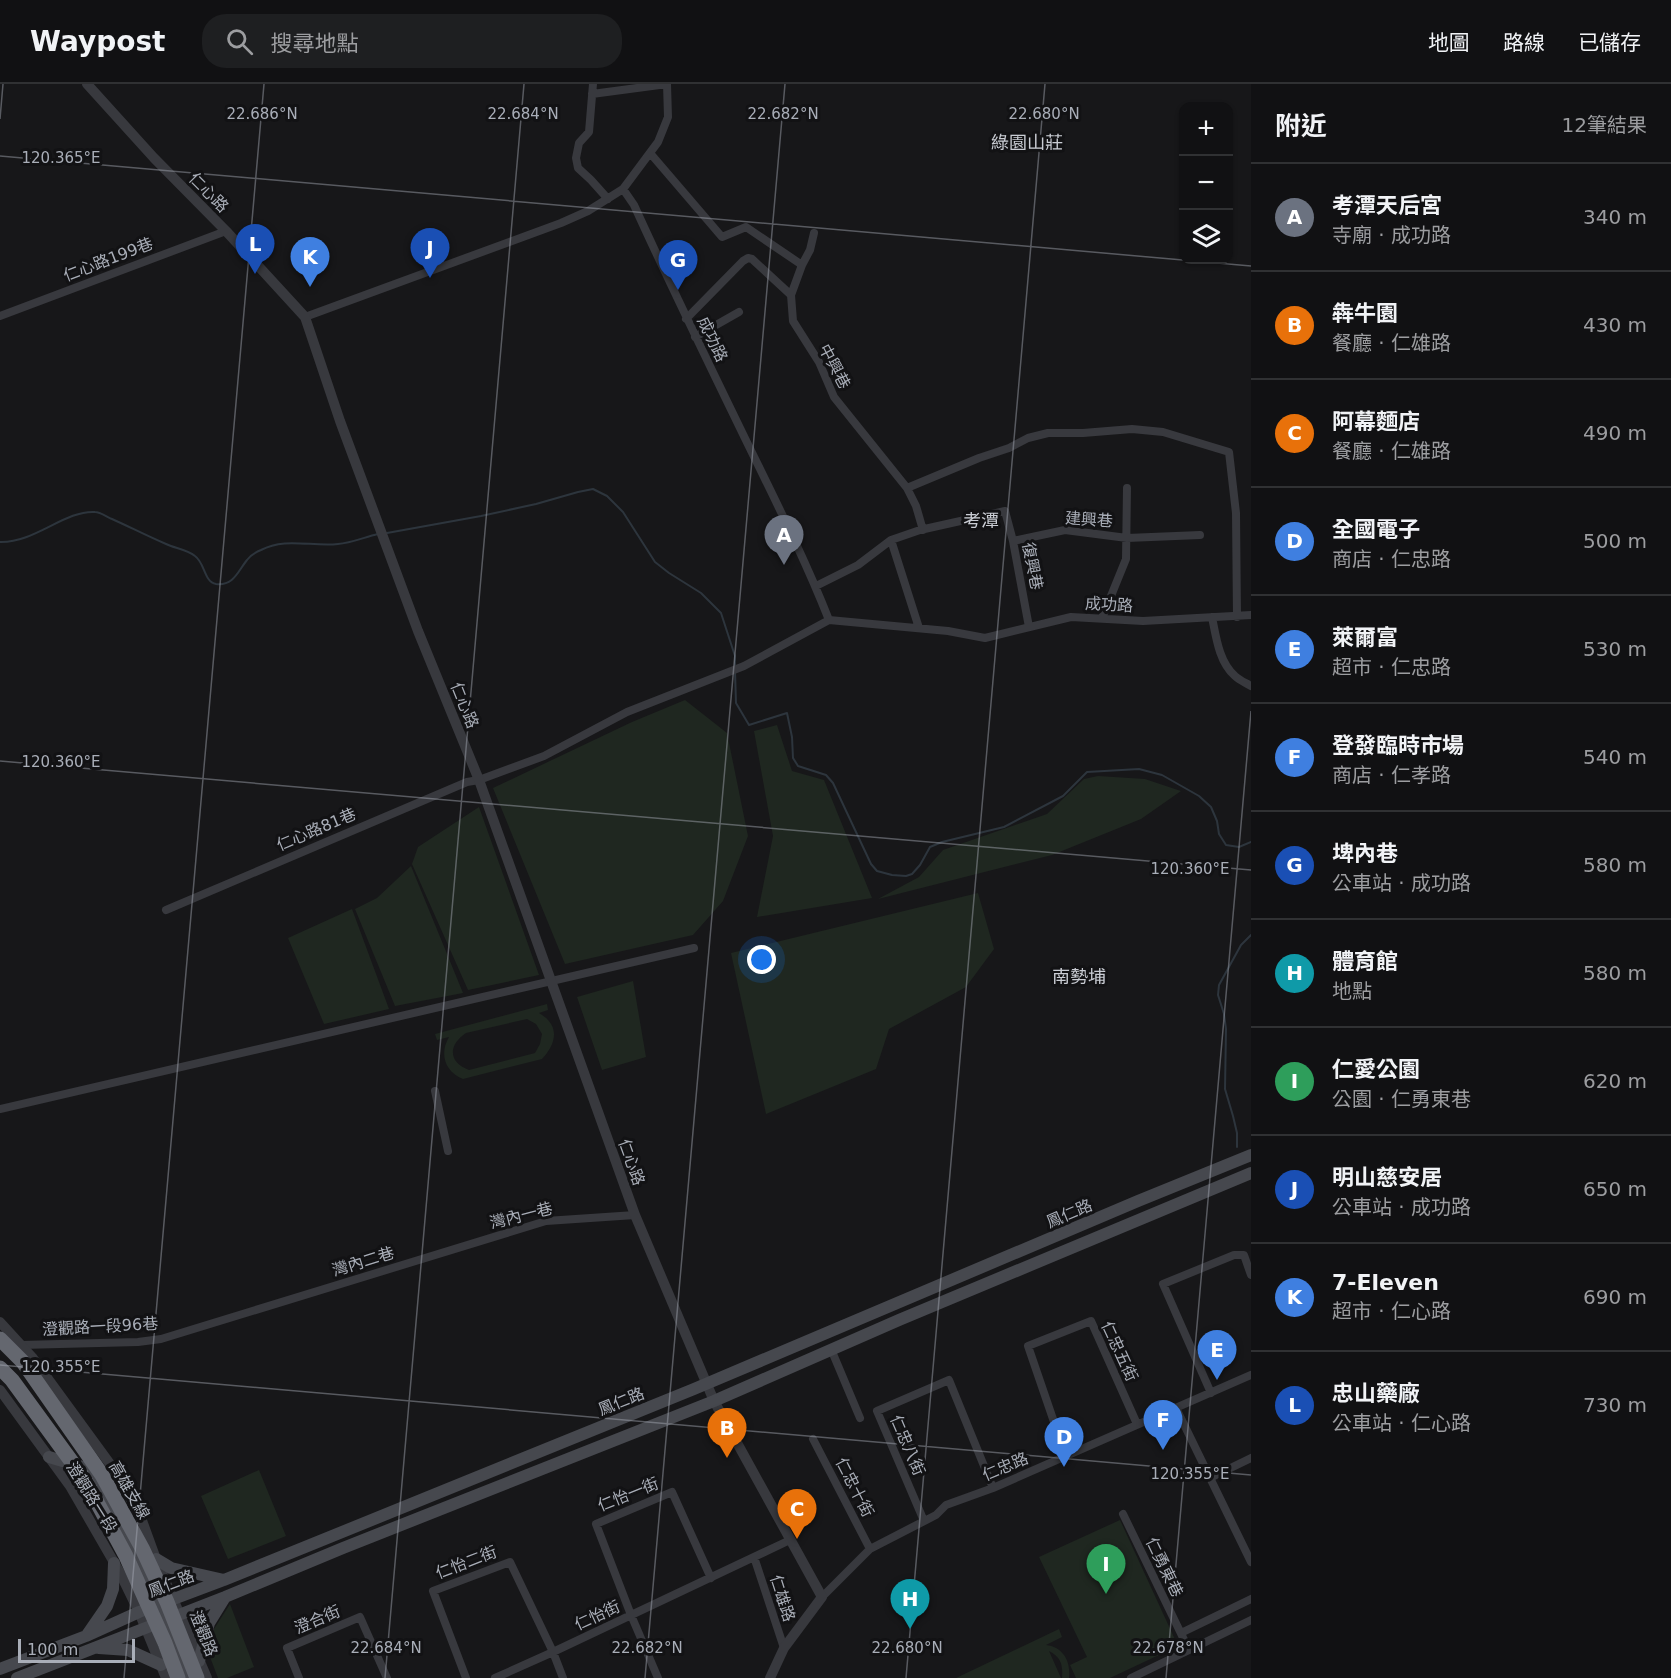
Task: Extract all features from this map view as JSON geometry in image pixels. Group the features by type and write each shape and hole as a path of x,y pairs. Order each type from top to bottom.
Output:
{"highway":[{"name":"高雄支線","path":"0,1339 23,1362 102,1474 142,1548 197,1678"},
{"name":"高雄支線","path":"0,1368 12,1380 85,1480 126,1556 178,1678"}],"main road":[{"name":"鳳仁路","path":"0,1669 706,1384 1251,1155"},
{"name":"鳳仁路","path":"17,1678 714,1401 898,1320 1251,1173"},
{"path":"49,1457 86,1468 116,1520 155,1606 172,1617 188,1678"},
{"path":"156,1559 171,1568 224,1580"},
{"path":"86,1636 107,1606 113,1589 114,1563"},
{"path":"199,1661 209,1623 225,1597"},
{"path":"89,1649 128,1650 161,1665"}],"street":[{"name":"仁心路","path":"87,84 305,317 340,421 418,631 479,780 635,1215 714,1401"},
{"path":"305,317 561,223 608,199 623,189 658,142 668,117 667,84 592,89 590,132 579,143 576,158 578,168 608,199"},
{"path":"650,153 722,237 746,227 802,265"},
{"name":"成功路","path":"623,189 634,205 686,320 785,520 829,620 948,631 985,638 1071,618 1143,621 1251,615"},
{"name":"仁心路199巷","path":"0,316 226,231"},
{"name":"中興巷","path":"814,233 810,250 791,295 793,321 819,362 834,397 907,489 923,530"},
{"path":"686,320 748,258 752,259 791,295"},
{"path":"695,337 739,312"},
{"path":"907,489 1028,438 1048,433 1132,429 1163,432 1228,452 1236,513 1237,616"},
{"name":"建興巷","path":"1102,618 1126,559 1126,488"},
{"name":"復興巷","path":"923,530 1005,511 1029,627"},
{"path":"816,586 858,565 891,540 923,530"},
{"name":"建興巷","path":"1013,541 1065,530 1127,538 1200,535"},
{"path":"891,540 919,628"},
{"path":"1212,617 1224,664 1234,676 1251,686"},
{"path":"479,780 544,756 627,712 744,666 829,620"},
{"name":"仁心路81巷","path":"166,910 467,782 479,780"},
{"path":"0,1108 694,948"},
{"path":"435,1091 448,1151"},
{"name":"灣內一巷","path":"418,1260 546,1221 635,1215"},
{"path":"1211,1393 1163,1284 1234,1255 1244,1256 1251,1275"},
{"name":"灣內二巷","path":"250,1312 418,1260"},
{"name":"澄觀路一段96巷","path":"21,1345 161,1340 250,1312"},
{"name":"仁忠五街","path":"1066,1457 1028,1346 1091,1321 1137,1424"},
{"name":"澄觀路一段","path":"0,1322 32,1358 113,1468 140,1515 174,1599"},
{"path":"831,1349 860,1418"},
{"name":"仁忠路","path":"822,1597 870,1550 936,1515 946,1505 1066,1457 1251,1375"},
{"name":"仁忠八街","path":"924,1521 877,1411 949,1380 993,1488"},
{"name":"澄觀路一段","path":"0,1390 70,1486 114,1563 145,1627"},
{"name":"仁雄路","path":"714,1401 822,1597 784,1648 770,1678"},
{"path":"1176,1408 1251,1562"},
{"name":"仁忠十街","path":"813,1439 870,1550"},
{"path":"1210,1478 1251,1458"},
{"name":"仁怡一街","path":"658,1678 596,1524 672,1492 711,1578"},
{"name":"仁勇東巷","path":"1123,1514 1189,1650"},
{"name":"仁怡街","path":"495,1678 790,1540"},
{"name":"仁雄路","path":"754,1557 784,1648"},
{"name":"仁怡二街","path":"466,1678 433,1591 510,1562 563,1678"},
{"name":"澄觀路","path":"174,1599 172,1617 207,1678"},
{"path":"1180,1633 1251,1599"},
{"name":"澄合街","path":"299,1678 287,1648 360,1617 387,1678"},
{"path":"1131,1678 1251,1620"},
{"path":"145,1627 166,1678"}],"shaded area":[{"path":"685,700 727,733 748,836 723,901 693,935 565,964 493,788 632,722"},
{"path":"777,725 792,771 824,780 872,898 757,917 773,836 754,731"},
{"path":"1098,776 1145,779 1181,791 1141,819 1052,855 878,899 919,877 943,850 1047,814 1084,779"},
{"path":"479,807 539,975 468,990 412,864 418,847"},
{"path":"411,866 463,993 395,1006 355,909 377,898"},
{"path":"978,893 994,949 966,987 889,1029 876,1069 766,1114 731,953"},
{"path":"352,909 389,1009 324,1024 288,938"},
{"path":"633,981 646,1057 602,1070 577,997"},
{"path":"547,1004 548,1010 539,1013 550,1023 554,1035 551,1047 542,1059 463,1079 452,1072 444,1056 449,1037 437,1040 435,1034","holes":["527,1019 536,1024 542,1034 535,1053 469,1070 462,1067 454,1058 456,1043 466,1033"]},
{"path":"259,1470 286,1536 228,1559 201,1496"},
{"path":"1120,1520 1178,1646 1110,1678 1076,1678 1070,1665 1087,1657 1039,1557"},
{"path":"230,1604 254,1667 227,1678 218,1678 210,1657 212,1632"},
{"path":"1059,1629 1062,1637 1046,1645 1052,1646 1065,1656 1069,1666 1069,1678 1062,1678 1060,1662 1049,1651 1061,1678 956,1678"}],"waterway":[{"path":"387,533 481,516 593,489 607,496 623,512 655,562 701,593 721,613 735,656 735,666"},
{"path":"0,542 25,537 72,516 97,512 192,554 198,559 209,580 212,583 222,584 235,577 251,556 270,546 289,543 338,544 378,534"},
{"path":"735,671 736,703 749,725 787,713 793,758 798,766 826,775 833,783 871,864 877,871 892,875 912,874 930,847 1004,827 1063,796 1087,772 1139,769 1162,775 1199,796 1211,807 1219,834 1226,845 1239,847 1251,842"},
{"path":"1237,1147 1237,1133 1225,1089 1226,1029 1218,995 1219,985 1241,945 1251,935"}],"place":[{"name":"忠山藥廠","path":"255,274"},
{"name":"明山慈安居","path":"430,278"},
{"name":"7-Eleven","path":"310,287"},
{"name":"埤內巷","path":"678,290"},
{"name":"考潭天后宮","path":"784,565"},
{"name":"萊爾富","path":"1217,1380"},
{"name":"登發臨時市場","path":"1163,1450"},
{"name":"犇牛園","path":"727,1458"},
{"name":"全國電子","path":"1064,1467"},
{"name":"阿幕麵店","path":"797,1539"},
{"name":"仁愛公園","path":"1106,1594"},
{"name":"體育館","path":"910,1629"}],"district":[{"name":"綠園山莊","path":"1027,143"},
{"name":"考潭","path":"981,521"},
{"name":"南勢埔","path":"1079,977"}]}
